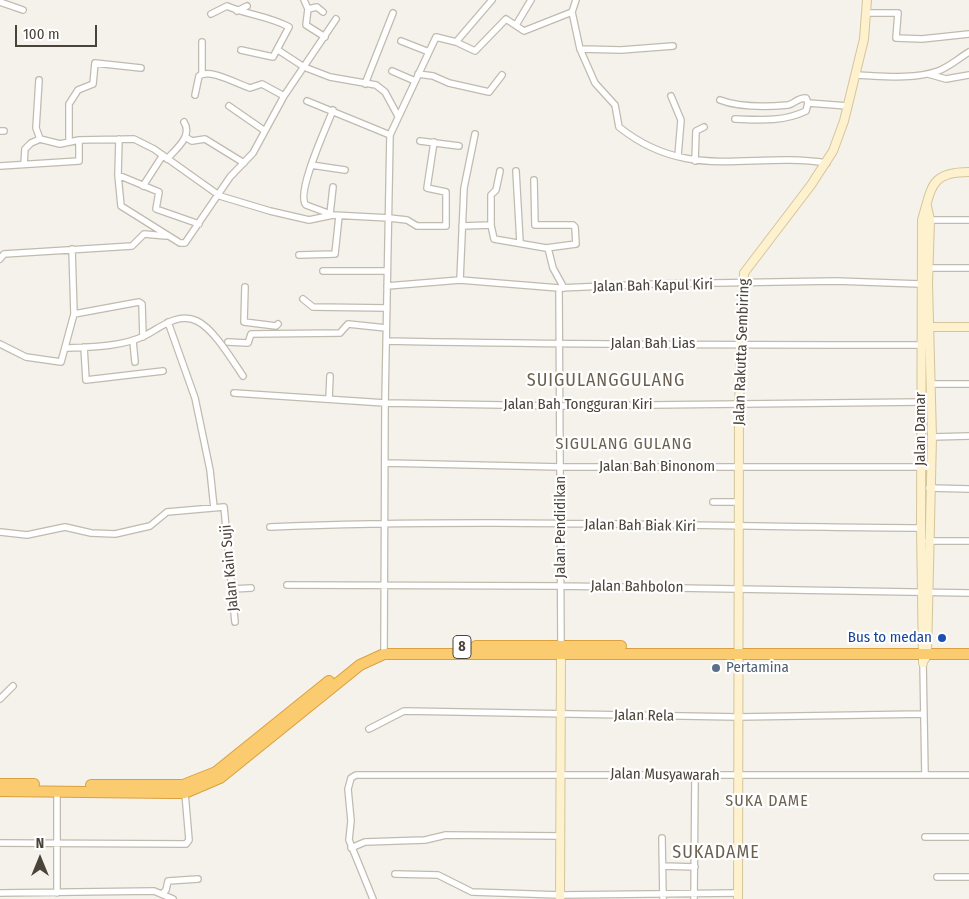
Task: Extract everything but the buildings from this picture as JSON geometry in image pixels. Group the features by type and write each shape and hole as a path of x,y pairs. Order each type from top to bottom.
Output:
{"highway":[{"name":"8","path":"924,654 969,648"},
{"name":"8","path":"0,784 170,786 194,782 216,772 356,659 371,651 561,649 969,654"},
{"name":"8","path":"0,791 185,792 220,778 360,664 384,651"}],"street":[{"path":"304,0 308,9 306,25 325,37"},
{"path":"456,42 492,0"},
{"path":"516,25 531,0"},
{"path":"576,0 572,12 580,49 595,83 615,106 620,128 659,150 695,161 712,163 801,159 827,163"},
{"name":"Jalan Rakutta Sembiring","path":"738,896 739,405 742,284 744,273 752,260 827,163 839,138 864,39 868,13 867,0"},
{"path":"0,2 23,10"},
{"path":"211,14 226,6 237,11 278,21 289,27 278,50 271,58 241,50"},
{"path":"237,11 247,6"},
{"path":"308,9 317,7 322,12"},
{"path":"384,651 385,403 390,135 437,37 456,42 475,51 504,19 524,31 572,12"},
{"path":"365,84 393,13"},
{"path":"868,13 898,13 896,38 969,34"},
{"path":"119,139 118,175 120,206 180,244 185,243 220,196 230,177 253,153 284,96 336,19"},
{"path":"401,41 429,52"},
{"path":"195,95 199,76 202,74 202,42"},
{"path":"580,49 622,50 674,46"},
{"path":"278,50 304,67 330,77 374,85 383,90 398,116"},
{"path":"855,75 904,76 928,74 941,70 969,52"},
{"path":"69,142 68,107 76,91 93,84 95,63 141,68"},
{"path":"392,71 415,81"},
{"path":"202,74 216,74 250,88 260,84 284,96"},
{"path":"418,74 432,76 449,83 487,92 502,75"},
{"path":"928,74 946,79 969,75"},
{"path":"39,80 36,128 40,139"},
{"path":"671,96 682,120 678,156"},
{"path":"720,100 740,106 790,104 796,99 806,98 808,103 806,111 790,118 770,120 735,119"},
{"path":"307,101 333,110 390,135"},
{"path":"808,103 848,106"},
{"path":"229,106 265,131"},
{"path":"333,110 311,165 302,196 304,203 334,215"},
{"path":"143,186 165,157 185,137 187,129 184,122"},
{"path":"695,161 697,130 704,127"},
{"path":"460,280 464,184 475,134"},
{"path":"185,137 196,142 205,139 244,163"},
{"path":"24,164 25,148 40,139 54,144 79,140 138,140 220,196 234,201 299,219 311,220 334,215 407,220 418,226 446,226 446,192 427,188 434,142"},
{"path":"0,166 79,161 79,140"},
{"path":"420,141 459,146"},
{"path":"311,165 345,170"},
{"path":"500,171 496,190 490,196 493,239 548,248 576,244 575,227 535,225 534,180"},
{"path":"516,171 520,242"},
{"name":"Jalan Damar","path":"924,591 928,541 925,508 926,467 932,437 926,204 932,187 941,175 952,172 969,172"},
{"path":"118,175 159,192 156,209 199,224"},
{"path":"299,254 335,254 333,187"},
{"path":"926,220 969,220"},
{"name":"Jalan Damar","path":"924,654 921,528 929,488 922,402 920,284 926,220"},
{"path":"462,226 491,225"},
{"path":"0,259 4,254 132,246 144,234 168,236"},
{"path":"548,248 553,268 562,288"},
{"path":"0,344 26,357 57,363 61,362 74,314 72,249"},
{"path":"928,268 969,268"},
{"path":"323,270 387,271"},
{"name":"Jalan Bah Kapul Kiri","path":"387,286 460,280 562,288 836,280 920,284"},
{"path":"228,342 248,343 250,336 247,323 244,321 246,287"},
{"name":"Jalan Pendidikan","path":"560,897 562,288"},
{"path":"303,299 313,307 387,308"},
{"path":"74,314 140,302 143,337"},
{"path":"65,348 133,341 168,322 188,319 198,321 208,330 244,376"},
{"path":"168,322 195,398 210,470 214,508"},
{"path":"247,323 276,326 278,324"},
{"path":"250,336 302,332 340,333 348,324 386,328"},
{"path":"929,327 969,327"},
{"path":"133,341 135,362"},
{"name":"Jalan Bah Lias","path":"386,341 561,345 653,343 920,345"},
{"path":"84,347 86,380 164,371"},
{"path":"329,399 330,376"},
{"path":"930,384 969,384"},
{"name":"Jalan Bah Tongguran Kiri","path":"234,392 385,403 562,406 922,402"},
{"path":"932,437 969,436"},
{"name":"Jalan Bah Binonom","path":"385,463 562,467 926,467"},
{"path":"929,488 969,488"},
{"path":"713,502 739,502"},
{"name":"Jalan Kain Suji","path":"0,532 27,535 65,527 91,533 115,534 150,526 167,512 225,508 235,622"},
{"name":"Jalan Bah Biak Kiri","path":"270,526 562,525 739,528 921,528"},
{"path":"928,541 969,541"},
{"name":"Jalan Bahbolon","path":"287,585 738,588 969,593"},
{"path":"232,589 251,588"},
{"path":"924,654 926,775"},
{"path":"0,699 13,686"},
{"name":"Jalan Rela","path":"369,729 404,710 738,717 924,714"},
{"name":"Jalan Musyawarah","path":"351,848 348,838 351,821 348,789 353,776 360,774 969,775"},
{"path":"694,896 695,776"},
{"path":"57,791 57,893"},
{"path":"0,844 186,844 189,840 185,792"},
{"path":"373,899 351,848 365,842 425,840 443,835 560,836"},
{"path":"925,837 969,837"},
{"path":"662,838 663,897"},
{"path":"663,866 695,867"},
{"path":"395,874 438,875 472,892 560,897 738,896"},
{"path":"937,877 969,877"},
{"path":"162,894 166,890 168,881 198,879"},
{"path":"0,893 154,891 173,899"}],"place":[{"name":"Bus to medan","path":"942,638"},
{"name":"Pertamina","path":"716,668"}],"district":[{"name":"SUIGULANGGULANG","path":"606,381"},
{"name":"SIGULANG GULANG","path":"624,445"},
{"name":"SUKA DAME","path":"767,802"},
{"name":"SUKADAME","path":"716,853"}]}
